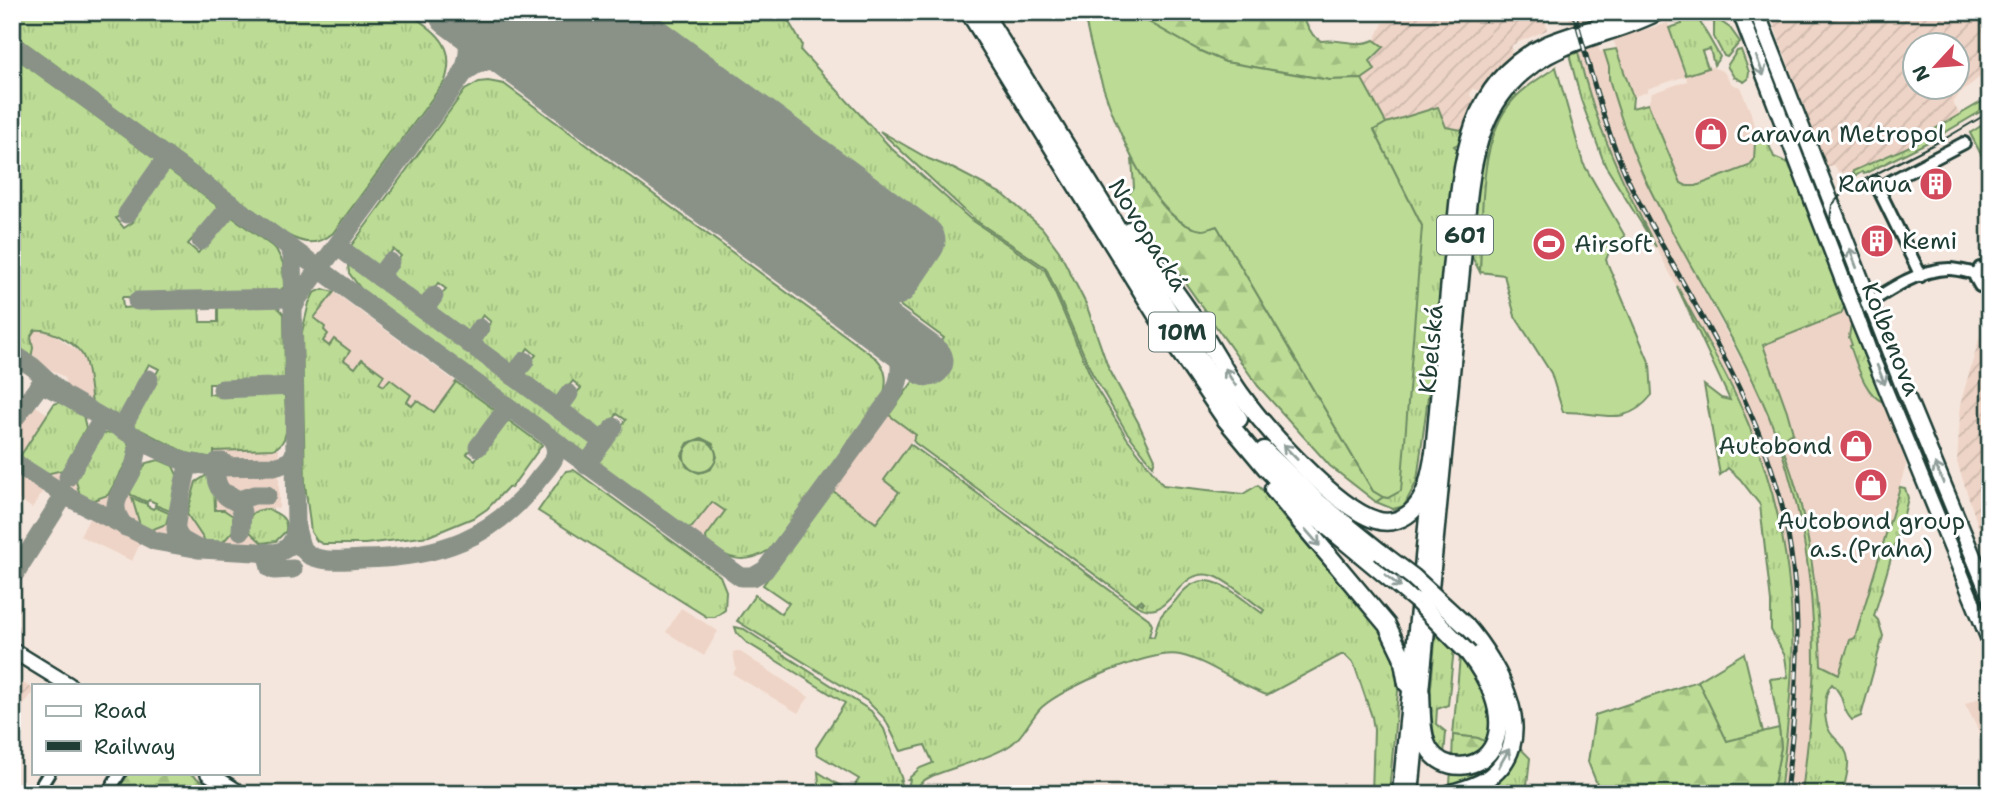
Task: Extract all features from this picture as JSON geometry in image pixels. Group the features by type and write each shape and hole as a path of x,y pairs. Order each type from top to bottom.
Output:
{"highway":[{"name":"Novopacká","path":"969,12 1214,404"},
{"name":"Novopacká","path":"983,12 1232,410 1276,463 1318,502 1446,605 1480,643 1500,675 1511,706 1513,734 1510,749 1503,762 1490,776 1477,785 1449,794"},
{"name":"10M","path":"1066,146 1184,303 1242,396 1292,454 1324,485 1370,518 1396,521 1410,513 1422,498 1434,454"},
{"name":"Kbelská","path":"1401,794 1452,259"},
{"name":"10M","path":"1214,404 1272,474 1330,531 1401,587 1440,622 1469,654 1486,680 1494,700 1497,719 1492,747 1480,760 1465,766 1450,765 1437,758 1430,750 1425,737 1421,693"},
{"name":"10M","path":"1214,404 1246,455 1392,632 1405,670 1408,715"}],"main road":[{"name":"Kbelská","path":"1452,259 1467,141 1478,112 1493,87 1513,65 1533,51 1562,38 1609,24 1631,12"},
{"name":"Kbelská","path":"1411,794 1466,219 1473,164 1480,135 1502,95 1520,75 1539,61 1566,47 1627,28 1659,12"},
{"path":"1730,12 1746,29"},
{"name":"Kolbenova","path":"1740,12 1855,312 1990,642"},
{"name":"Kolbenova","path":"1758,14 1870,302 1990,597"},
{"path":"12,650 67,684"},
{"path":"210,774 241,794"}],"street":[{"path":"1921,276 1877,185 1964,143"},
{"path":"1990,267 1983,267 1976,274 1980,286 1990,287"},
{"path":"1855,312 1921,276 1948,269 1976,274"},
{"path":"36,794 48,774"},
{"path":"107,794 119,774"}],"shaded area":[{"path":"1403,12 1544,12 1547,30 1512,45 1511,57 1481,91 1472,89 1470,95 1475,101 1462,130 1446,127 1438,107 1386,123 1362,79 1375,70 1370,64 1384,47 1375,40 1383,23 1404,17"},
{"path":"1568,12 1590,12 1600,52 1604,51 1609,67 1609,79 1620,117 1636,158 1659,208 1755,386 1776,435 1794,489 1813,601 1813,690 1802,794 1780,794 1791,688 1791,602 1785,551 1773,495 1755,442 1735,396 1640,217 1616,166 1583,74"},
{"path":"1769,12 1990,12 1990,69 1970,85 1970,32 1900,32 1900,102 1954,102 1960,115 1933,130 1917,143 1843,176 1834,165 1827,168"},
{"name":"Caravan Metropol","path":"1668,23 1686,75 1711,67 1723,71 1732,84 1740,87 1754,126 1762,125 1765,140 1755,142 1754,160 1750,166 1696,186 1681,183 1648,104 1652,93 1687,81 1686,76 1647,89 1647,92 1633,97 1613,39"},
{"path":"334,292 456,382 434,412 406,402 410,396 390,380 384,387 378,382 383,375 362,360 355,368 344,360 350,351 335,339 329,346 323,341 323,330 314,318"},
{"path":"1849,309 1891,410 1906,465 1855,639 1850,641 1839,675 1821,665 1820,620 1814,573 1800,500 1780,440 1793,433 1763,345"},
{"path":"1986,315 1990,315 1990,552 1977,523 1957,462 1961,401"},
{"path":"35,330 53,334 82,354 86,362 92,404 67,390 64,377 31,358 31,336"},
{"path":"12,384 19,388 16,393 48,414 21,454 24,460 12,453"},
{"path":"889,415 916,435 884,479 899,491 876,523 833,491"},
{"path":"86,428 99,435 75,478 80,495 46,474 63,470"},
{"path":"279,449 279,508 256,510 259,542 262,543 223,542 233,531 227,512 215,510 214,451"},
{"path":"131,454 146,463 130,492 140,525 91,501 108,495"},
{"path":"12,467 45,488 32,508 12,495"},
{"path":"178,477 196,482 187,514 205,541 172,538 151,530 166,523"},
{"path":"712,502 725,511 706,537 707,544 685,528 693,527"},
{"path":"91,515 142,539 132,561 80,536"},
{"path":"681,608 718,631 704,656 666,632"},
{"path":"739,651 809,697 798,713 733,674 736,668 733,653"},
{"path":"23,683 32,688 32,693 12,722 12,701"},
{"path":"1990,693 1990,753 1965,704"}],"green space":[{"path":"12,12 408,12 442,40 446,48 448,68 445,81 333,233 316,242 305,242 287,235 12,33"},
{"path":"501,12 783,12 802,44 801,51 892,149 969,218 1045,270 1096,388 1127,438 1163,485 1243,494 1258,485 1382,631 1395,662 1398,691 1389,794 1372,794 1372,717 1354,664 1345,655 1267,695 1191,658 1167,655 1109,671 1069,690 1042,707 1012,744 985,757 929,777 920,785 917,794 913,794 908,779 920,768 933,763 925,745 901,751 885,719 867,701 737,621 755,595 781,614 789,603 763,585 833,491 876,523 899,492 884,480 910,444 1149,619 1152,625 1149,636 1154,637 1158,621 1164,612 1187,588 1197,582 1218,584 1262,613 1264,610 1220,579 1201,575 1190,579 1158,608 1148,610 1136,605 1139,602 1144,603 1141,600 1135,604 915,443 913,440 916,435 889,415 944,338"},
{"path":"1084,12 1138,12 1145,20 1225,62 1329,80 1362,79 1386,123 1374,130 1422,226 1401,491 1388,498 1373,491 1217,226 1202,230 1179,221 1159,200 1140,172 1109,103 1097,68"},
{"path":"1138,12 1299,12 1313,35 1321,41 1361,43 1374,40 1384,47 1370,61 1375,70 1362,79 1330,80 1225,62 1145,20"},
{"path":"1690,16 1700,22 1720,57 1714,65 1710,49 1702,51 1708,68 1686,75 1669,28 1682,24 1681,19"},
{"path":"1717,19 1730,28 1740,42 1727,57 1714,37 1714,22"},
{"path":"1616,49 1633,97 1632,108 1648,104 1681,183 1696,186 1749,166 1754,160 1755,142 1766,138 1774,157 1793,165 1845,305 1841,314 1763,345 1793,433 1780,440 1798,494 1812,563 1821,665 1839,674 1850,640 1855,638 1900,487 1905,488 1908,498 1874,616 1883,636 1861,716 1852,720 1832,684 1826,700 1828,727 1847,755 1847,773 1842,794 1802,794 1810,728 1813,630 1808,567 1789,474 1755,384 1660,209 1634,155 1609,79 1609,67 1604,51"},
{"path":"1741,50 1749,72 1748,79 1744,82 1734,77 1727,66 1737,51"},
{"path":"1578,52 1592,103 1611,152 1656,247 1605,165 1581,100 1570,58"},
{"path":"12,55 160,163 125,212 116,218 124,228 133,222 132,213 165,167 223,210 199,239 195,236 188,244 198,253 228,214 276,249 283,263 284,287 274,296 122,297 123,308 136,307 137,304 199,303 200,322 218,322 218,304 275,304 284,314 285,384 209,384 209,394 222,395 223,391 280,390 285,396 286,434 279,446 273,449 214,451 214,458 186,453 131,425 129,421 159,369 149,364 143,375 146,377 124,418 120,419 92,404 85,360 71,343 48,332 35,330 31,336 31,358 12,346"},
{"name":"Airsoft","path":"1556,67 1583,163 1625,236 1609,252 1606,260 1650,364 1652,395 1642,406 1621,415 1563,412 1551,373 1515,316 1504,275 1480,272 1484,182 1493,136 1501,117 1513,100"},
{"path":"479,82 504,84 877,359 883,367 886,385 884,395 769,550 761,555 737,559 722,554 707,544 706,537 725,511 712,502 692,527 685,528 594,461 626,420 617,414 603,438 562,409 581,388 573,381 556,404 517,376 536,355 528,348 513,372 473,343 491,322 483,315 467,340 427,310 446,289 438,283 423,306 382,277 401,256 393,249 378,273 348,250 465,90","holes":["701,438 713,444 717,457 711,469 699,473 687,467 682,455 688,443"]},
{"path":"1513,92 1517,96 1513,99 1487,156 1480,272 1470,253 1476,192 1484,150 1499,111"},
{"path":"1990,97 1990,106 1932,140 1855,176 1853,171 1917,143 1933,130"},
{"path":"1438,107 1446,127 1462,130 1458,144 1454,146 1457,149 1451,184 1439,313 1417,481 1404,506 1393,509 1376,502 1383,497 1388,498 1422,226 1374,130 1386,123"},
{"path":"1990,120 1990,172 1970,133"},
{"path":"880,131 929,159 1004,195 1042,228 1059,251 1086,304 1108,367 1155,459 1153,466 1126,431 1092,373 1046,268 975,220"},
{"path":"1132,159 1156,197 1177,219 1202,229 1217,226 1373,491 1383,497 1376,502 1330,466 1258,386 1126,199 1134,187"},
{"path":"347,258 594,439 595,449 589,458 361,289 349,273"},
{"path":"1677,286 1723,370 1748,423 1777,512 1788,573 1792,636 1789,714 1780,794 1772,794 1781,747 1770,679 1788,677 1785,656 1771,630 1771,602 1760,505 1728,468 1720,475 1704,385 1721,398 1730,400"},
{"path":"323,289 334,292 314,318 325,327 324,330 328,334 323,341 329,346 334,339 350,351 344,360 355,368 362,359 384,375 379,383 384,386 390,379 411,395 407,402 412,406 417,400 434,412 456,382 499,413 467,454 475,460 504,417 542,445 511,488 508,487 487,509 475,517 429,536 365,544 323,544 317,541 311,532 305,484 302,332 309,303 314,293"},
{"path":"1851,324 1854,324 1883,402 1871,393 1859,370 1850,346"},
{"path":"60,402 83,415 86,428 63,470 46,474 24,460 21,455 54,404"},
{"path":"112,432 127,440 131,454 108,495 91,501 80,495 75,478 99,435"},
{"path":"700,440 711,445 716,456 711,467 700,472 689,467 684,456 689,445"},
{"path":"159,460 173,466 178,477 170,511 149,500 147,502 131,495 130,492 146,463"},
{"path":"574,470 720,576 726,591 725,610 715,617 707,617 538,511 566,471"},
{"path":"207,475 214,475 215,510 224,510 233,516 233,531 223,542 205,541 187,514 196,482"},
{"path":"132,498 153,509 155,507 169,513 166,524 151,530 140,525"},
{"path":"268,509 284,519 286,531 276,541 262,543 249,531 249,521 254,512"},
{"path":"735,627 744,629 871,711 884,729 902,780 900,781 904,794 820,794 818,772 850,792 859,779 817,754 816,748 845,703 746,642"},
{"path":"1436,630 1454,648 1448,705 1437,709 1436,724 1446,732 1444,756 1436,746 1428,722"},
{"path":"1744,653 1763,732 1727,741 1698,681"},
{"path":"1460,656 1476,677 1485,696 1490,716 1489,742 1517,745 1530,758 1526,794 1449,794 1452,760 1488,743 1478,738 1453,735"},
{"path":"1698,681 1727,740 1779,728 1781,747 1772,794 1601,794 1588,762 1595,715"},
{"path":"1453,735 1478,738 1489,743 1475,757 1452,760"},
{"path":"124,774 191,774 221,794 131,794 118,784"}],"taxiway":[{"path":"451,12 463,27 468,43 467,60 461,77 298,298 293,309 296,528 301,547 315,558 342,560 415,554 462,541 504,516 523,498 553,460 556,451 552,440"},
{"path":"12,44 741,577 753,577 765,570 892,396 899,379 898,355 885,331 826,288"},
{"path":"461,76 477,64 492,60 508,61 540,76 583,109"},
{"path":"127,214 167,157"},
{"path":"201,241 232,204"},
{"path":"288,246 292,255 293,307"},
{"path":"337,246 603,442 586,465"},
{"path":"379,277 390,262"},
{"path":"424,310 434,296"},
{"path":"137,301 293,298"},
{"path":"469,344 480,328"},
{"path":"12,353 33,367 65,396 149,445 183,461 214,467 278,466 290,461 295,453"},
{"path":"513,376 525,361"},
{"path":"122,428 149,379"},
{"path":"12,422 42,384 58,392"},
{"path":"222,389 294,386"},
{"path":"558,409 569,394"},
{"path":"478,447 508,407"},
{"path":"68,477 98,426 112,422"},
{"path":"603,442 614,427"},
{"path":"125,527 119,519 116,504 133,469 139,446 145,443 149,445"},
{"path":"12,461 70,498 155,541 200,549 276,553 290,544 296,528"},
{"path":"223,462 217,462 217,482 222,492 239,503 242,512 241,531"},
{"path":"197,465 189,465 176,529 182,540 198,549"},
{"path":"16,572 65,494"},
{"path":"227,494 239,500 254,495 267,495"},
{"path":"276,553 268,559 270,568 293,569"}],"runway":[{"path":"454,12 928,361"},
{"path":"529,12 893,281 920,241 609,12"}],"tram line":[{"path":"1990,112 1946,138 1846,189 1832,205 1830,220 1876,347 1990,624"}],"railway":[{"path":"1574,12 1599,102 1622,167 1651,226 1733,375 1751,414 1779,494 1793,570 1797,643 1794,717 1786,794"}],"place":[{"name":"Caravan Metropol","path":"1711,134"},
{"name":"Ranua","path":"1936,184"},
{"name":"Kemi","path":"1877,241"},
{"name":"Airsoft","path":"1549,244"},
{"name":"Autobond","path":"1856,446"},
{"name":"Autobond group a.s.(Praha)","path":"1871,485"}]}
